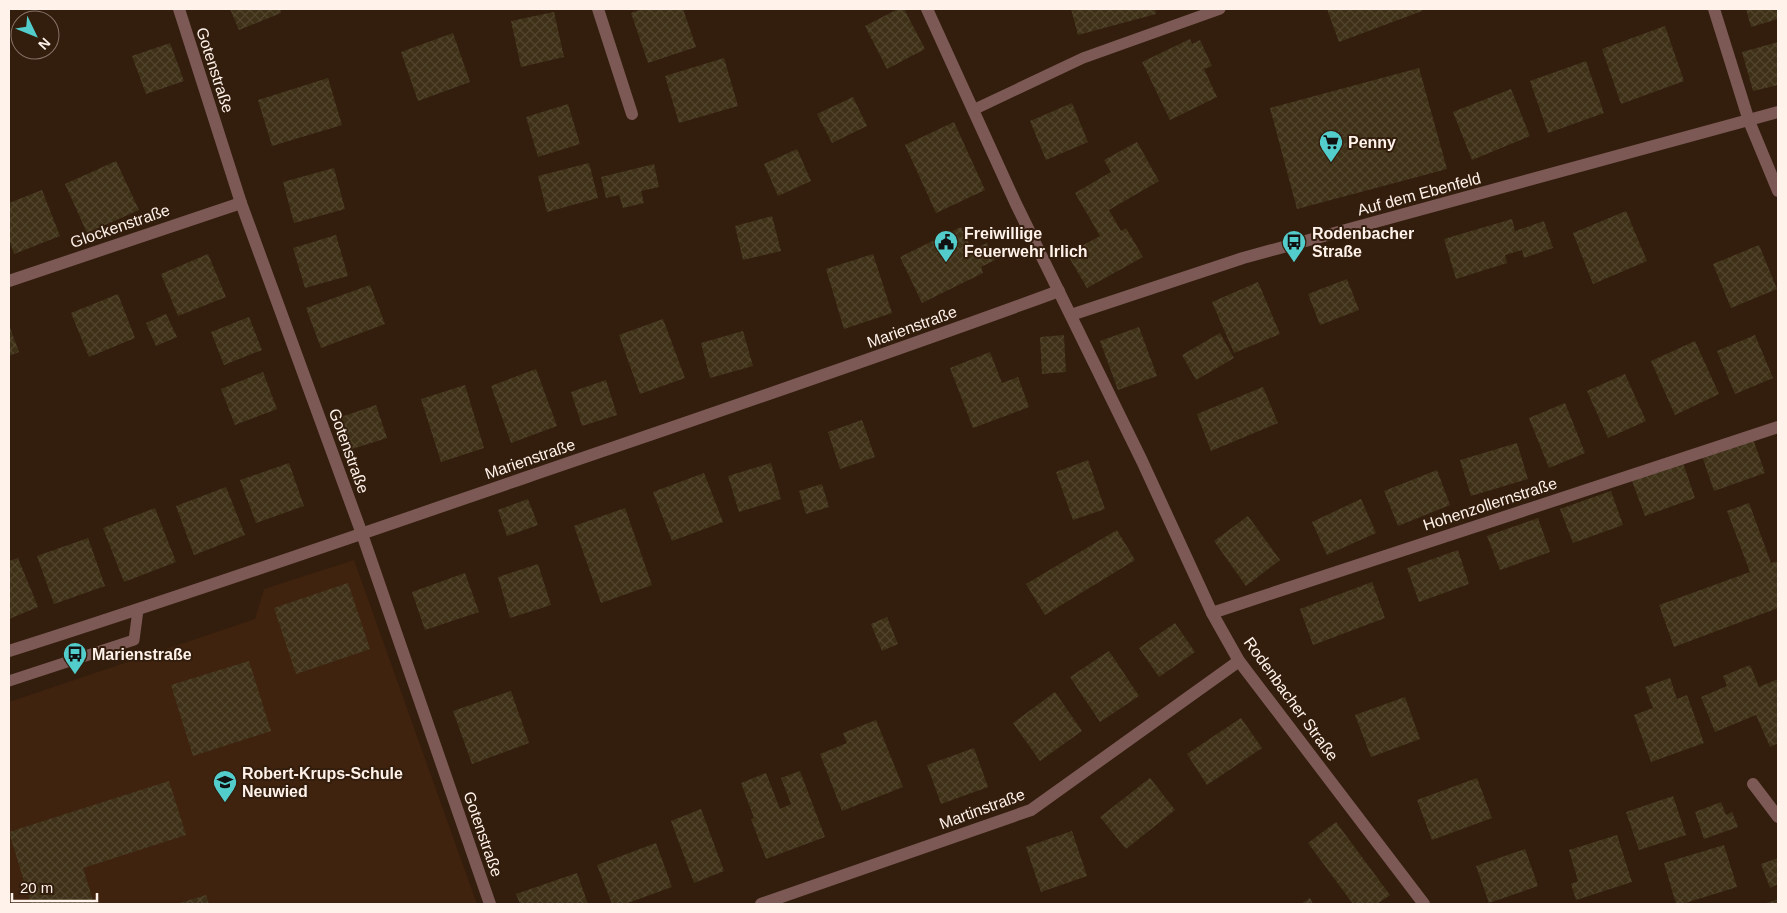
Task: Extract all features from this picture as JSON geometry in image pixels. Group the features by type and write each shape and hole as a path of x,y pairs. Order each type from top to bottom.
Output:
{"street":[{"name":"Gotenstraße","path":"179,9 241,203 362,534 490,904"},
{"path":"598,9 632,114"},
{"name":"Rodenbacher Straße","path":"927,9 1016,204 1142,461 1212,612 1239,660 1424,904"},
{"path":"1714,9 1749,121 1778,191"},
{"name":"Auf dem Ebenfeld","path":"1071,315 1243,258 1778,112"},
{"name":"Glockenstraße","path":"9,281 241,203"},
{"name":"Marienstraße","path":"9,650 138,610 362,534 909,346 1059,291"},
{"name":"Hohenzollernstraße","path":"1212,612 1778,427"},
{"name":"Martinstraße","path":"761,904 1031,810 1239,660"},
{"path":"1753,784 1778,817"}],"lane":[{"path":"973,110 1083,58 1220,9"},
{"path":"9,681 134,640 138,610"}],"shaded area":[{"name":"Robert-Krups-Schule Neuwied","path":"354,560 477,904 9,904 9,702 255,619 264,589"}],"building":[{"path":"230,9 280,9 281,13 239,30"},
{"path":"643,9 683,9 696,47 648,63 631,13"},
{"path":"898,9 904,9 925,49 887,69 865,26"},
{"path":"1071,9 1155,9 1156,14 1078,35"},
{"path":"1327,9 1421,9 1422,11 1339,42"},
{"path":"1746,9 1778,9 1778,19 1751,27"},
{"path":"554,12 564,57 521,67 511,21"},
{"path":"1665,26 1684,81 1621,104 1602,49"},
{"path":"453,33 470,82 418,101 401,52"},
{"path":"1190,39 1192,44 1200,40 1212,66 1204,69 1217,97 1170,120 1142,62"},
{"path":"1778,42 1778,85 1753,91 1742,52"},
{"path":"170,43 184,81 146,94 132,56"},
{"path":"724,58 738,106 679,123 665,76"},
{"path":"1586,61 1604,113 1548,133 1530,81"},
{"path":"1419,68 1447,169 1297,209 1270,108"},
{"path":"328,78 342,125 272,146 258,100"},
{"path":"1511,89 1530,136 1472,160 1453,112"},
{"path":"853,97 867,126 832,143 817,114"},
{"path":"1072,103 1088,142 1046,160 1030,121"},
{"path":"568,104 580,144 538,157 526,117"},
{"path":"954,122 985,190 936,213 905,145"},
{"path":"1137,142 1159,181 1109,210 1121,231 1126,228 1143,257 1087,288 1067,254 1100,236 1075,193 1111,172 1104,160"},
{"path":"797,149 811,181 778,196 764,164"},
{"path":"116,161 139,210 87,233 65,184"},
{"path":"589,163 598,198 547,212 538,176"},
{"path":"654,164 659,187 641,191 644,203 623,208 619,195 606,198 601,177"},
{"path":"334,168 345,209 294,223 283,182"},
{"path":"42,190 60,236 14,254 9,239 9,203"},
{"path":"1626,211 1647,261 1593,284 1573,233"},
{"path":"772,216 781,251 743,260 735,226"},
{"path":"1512,219 1515,231 1544,221 1553,248 1524,258 1522,250 1505,255 1507,263 1456,279 1444,239"},
{"name":"Freiwillige Feuerwehr Irlich","path":"961,227 972,250 987,243 995,260 981,267 983,273 922,303 900,257"},
{"path":"336,235 348,276 305,288 293,248"},
{"path":"1759,245 1777,289 1731,308 1713,264"},
{"path":"208,254 226,297 178,316 161,274"},
{"path":"873,254 892,313 844,329 826,269"},
{"path":"1347,279 1359,310 1320,325 1308,294"},
{"path":"1258,282 1280,334 1234,353 1212,302"},
{"path":"370,285 385,324 321,348 306,308"},
{"path":"118,294 135,338 89,357 71,313"},
{"path":"166,314 177,337 156,346 146,323"},
{"path":"249,317 262,350 224,365 211,332"},
{"path":"663,319 685,378 640,394 619,335"},
{"path":"9,325 19,352 9,356"},
{"path":"1139,327 1157,376 1118,390 1100,341"},
{"path":"743,331 753,366 710,378 701,343"},
{"path":"1220,333 1234,358 1196,380 1182,355"},
{"path":"1064,335 1066,372 1042,374 1040,337"},
{"path":"1755,335 1773,378 1735,394 1717,351"},
{"path":"1695,341 1719,394 1675,415 1651,361"},
{"path":"990,352 1002,383 1018,377 1029,407 973,428 950,368"},
{"path":"536,369 557,426 511,443 491,386"},
{"path":"263,372 277,409 235,425 221,389"},
{"path":"1625,374 1646,421 1608,438 1587,391"},
{"path":"606,380 617,415 582,426 571,392"},
{"path":"465,385 484,448 441,462 421,399"},
{"path":"1263,387 1278,423 1211,451 1197,414"},
{"path":"1565,403 1585,453 1549,468 1529,418"},
{"path":"376,405 387,438 352,449 341,417"},
{"path":"862,420 875,457 840,469 828,432"},
{"path":"1753,439 1765,473 1714,491 1702,456"},
{"path":"1517,443 1528,479 1471,496 1460,460"},
{"path":"1088,460 1105,509 1073,520 1056,472"},
{"path":"289,463 304,506 256,523 240,480"},
{"path":"771,463 781,499 739,512 728,476"},
{"path":"1683,463 1695,498 1645,516 1632,481"},
{"path":"1437,470 1450,505 1398,526 1384,491"},
{"path":"704,473 723,522 672,541 653,492"},
{"path":"822,484 829,507 806,514 799,491"},
{"path":"226,487 245,535 194,555 176,506"},
{"path":"1611,491 1623,525 1573,543 1560,509"},
{"path":"528,499 538,525 507,536 498,510"},
{"path":"1361,499 1376,533 1327,555 1312,522"},
{"path":"1749,503 1771,563 1778,561 1778,608 1674,647 1659,605 1750,572 1727,511"},
{"path":"155,508 176,562 124,582 103,528"},
{"path":"625,508 652,585 601,603 574,526"},
{"path":"1248,516 1280,560 1246,586 1214,541"},
{"path":"1538,518 1550,552 1500,570 1487,536"},
{"path":"1117,530 1135,560 1045,615 1026,584"},
{"path":"88,538 105,586 54,604 37,556"},
{"path":"1458,550 1469,584 1419,602 1407,568"},
{"path":"18,558 38,607 9,619 9,561"},
{"path":"538,564 551,605 510,618 498,577"},
{"path":"465,573 479,612 425,630 412,592"},
{"path":"1372,582 1385,618 1313,645 1300,609"},
{"path":"348,583 370,649 296,674 274,608"},
{"path":"887,617 898,644 882,651 871,624"},
{"path":"1175,623 1195,652 1159,677 1139,648"},
{"path":"1109,651 1139,696 1100,722 1070,677"},
{"path":"249,661 271,731 193,756 171,685"},
{"path":"1750,665 1759,687 1778,679 1778,743 1770,747 1756,715 1715,732 1701,697 1727,686 1723,676"},
{"path":"1670,678 1677,699 1687,695 1704,743 1651,762 1634,715 1653,708 1645,687"},
{"path":"511,691 529,743 472,764 453,711"},
{"path":"1055,692 1082,731 1040,761 1013,723"},
{"path":"1405,697 1420,739 1371,757 1355,715"},
{"path":"1241,718 1262,748 1207,785 1187,754"},
{"path":"876,720 903,787 842,811 820,754 847,743 843,733"},
{"path":"974,748 988,787 941,804 927,765"},
{"path":"800,771 825,837 766,859 751,819 754,818 741,783 766,773 780,809 791,804 781,778"},
{"path":"1150,778 1175,810 1126,849 1100,817"},
{"path":"1477,778 1492,818 1432,840 1417,800"},
{"path":"169,781 186,835 83,868 94,904 31,904 9,832"},
{"path":"1673,796 1686,835 1639,850 1626,812"},
{"path":"1721,802 1726,815 1732,812 1738,827 1704,839 1695,812"},
{"path":"701,809 724,871 694,883 671,821"},
{"path":"1336,822 1390,895 1377,904 1353,904 1308,843"},
{"path":"1072,831 1087,876 1041,892 1026,847"},
{"path":"1617,835 1632,882 1576,900 1571,884 1578,881 1569,850"},
{"path":"656,843 672,887 625,904 612,904 597,865"},
{"path":"1724,845 1737,887 1682,904 1676,904 1664,863"},
{"path":"1525,849 1538,886 1489,903 1476,866"},
{"path":"1778,858 1778,884 1770,888 1761,864"},
{"path":"577,873 588,904 520,904 516,894"},
{"path":"206,895 209,904 177,904"},
{"path":"1310,898 1313,904 1301,904"},
{"path":"1778,899 1778,904 1764,904"}],"place":[{"name":"Penny","path":"1331,163"},
{"name":"Freiwillige Feuerwehr Irlich","path":"946,263"},
{"name":"Rodenbacher Straße","path":"1294,263"},
{"name":"Marienstraße","path":"75,675"},
{"name":"Robert-Krups-Schule Neuwied","path":"225,803"}]}
